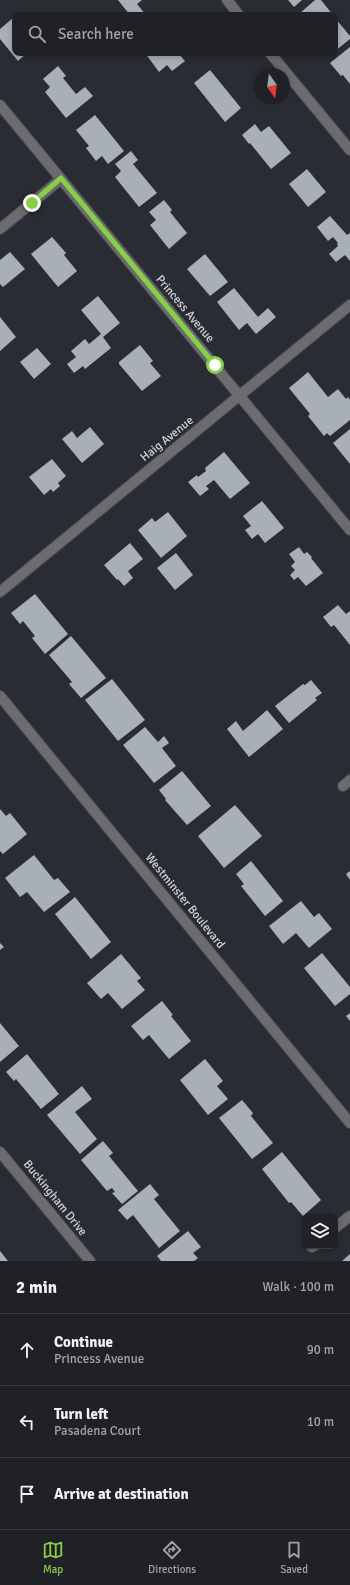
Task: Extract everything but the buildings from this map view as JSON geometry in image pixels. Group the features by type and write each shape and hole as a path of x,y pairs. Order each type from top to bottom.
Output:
{"street":[{"path":"227,0 237,12"},
{"path":"272,56 350,150"},
{"name":"Princess Avenue","path":"0,105 350,530"},
{"path":"0,229 61,178"},
{"name":"Haig Avenue","path":"0,592 350,305"},
{"name":"Westminster Boulevard","path":"0,696 350,1123"},
{"name":"Buckingham Drive","path":"0,1152 90,1261"},
{"path":"338,1226 350,1216"}],"route":[{"path":"32,203 61,178 215,365"}]}
